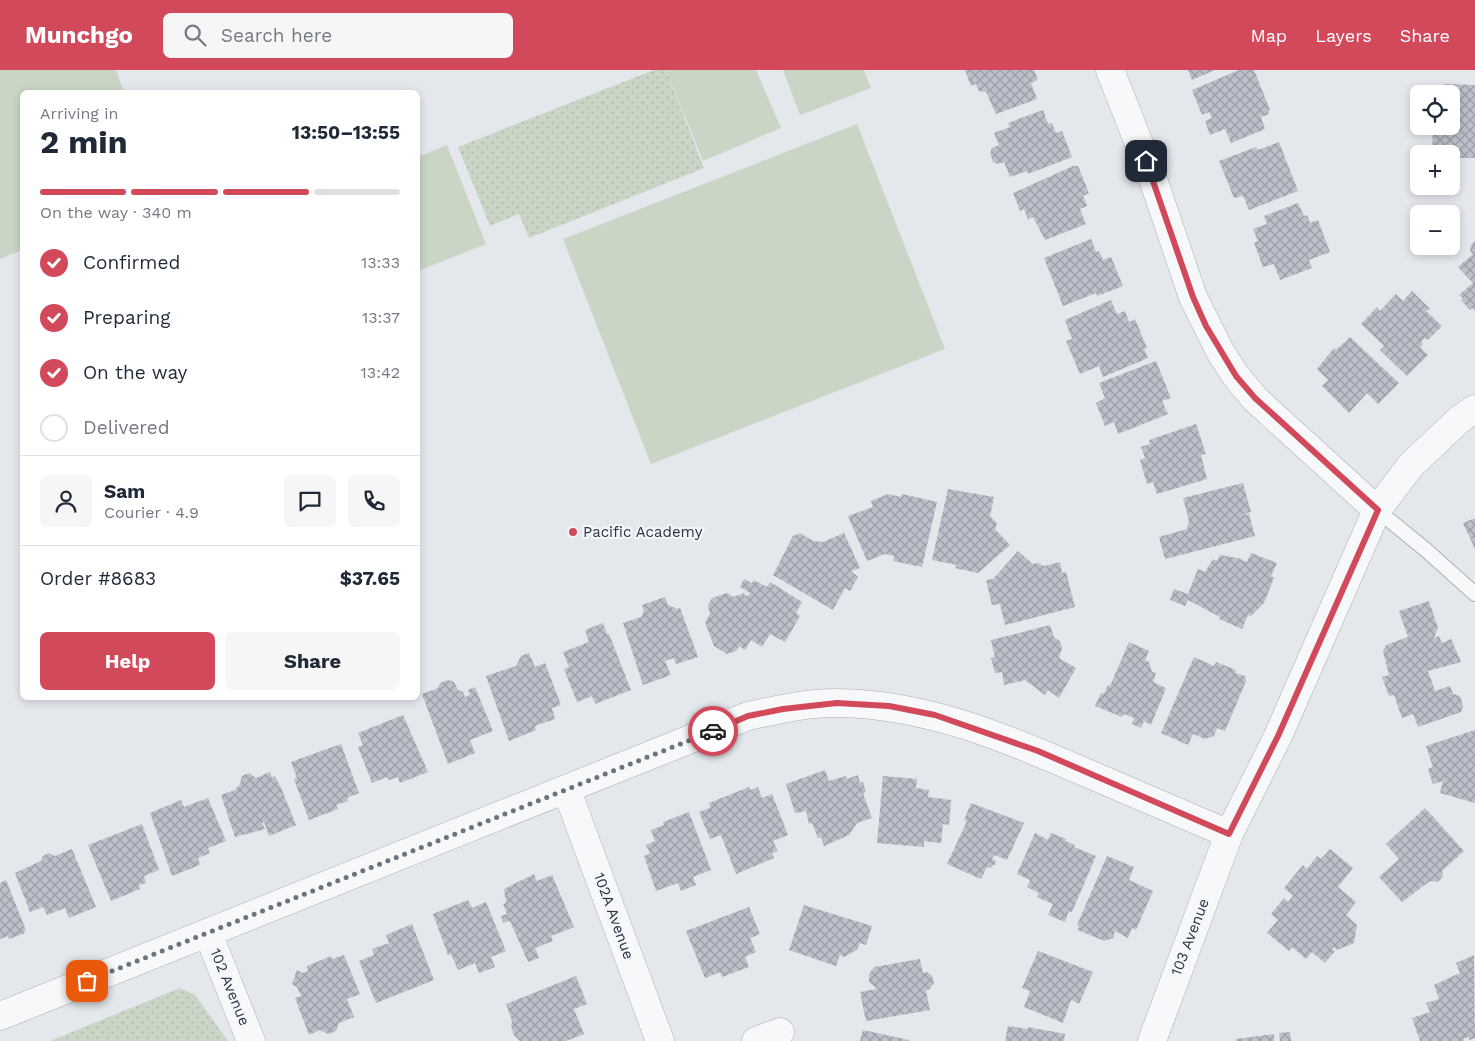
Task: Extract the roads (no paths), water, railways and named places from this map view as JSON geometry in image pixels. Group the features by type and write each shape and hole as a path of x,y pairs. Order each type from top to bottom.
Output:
{"street":[{"path":"1110,70 1153,179 1193,297 1221,353 1236,376 1255,398 1378,510"},
{"name":"103 Avenue","path":"1152,1041 1229,834 1278,736 1378,510 1411,465 1460,419 1475,409"},
{"path":"0,1016 748,716 783,709 837,703 889,706 935,715 1038,751 1229,834"},
{"name":"102A Avenue","path":"567,790 660,1041"},
{"name":"102 Avenue","path":"208,933 251,1041"}],"lane":[{"path":"1378,510 1475,594"}],"place":[{"name":"Pacific Academy","path":"573,532"}]}
